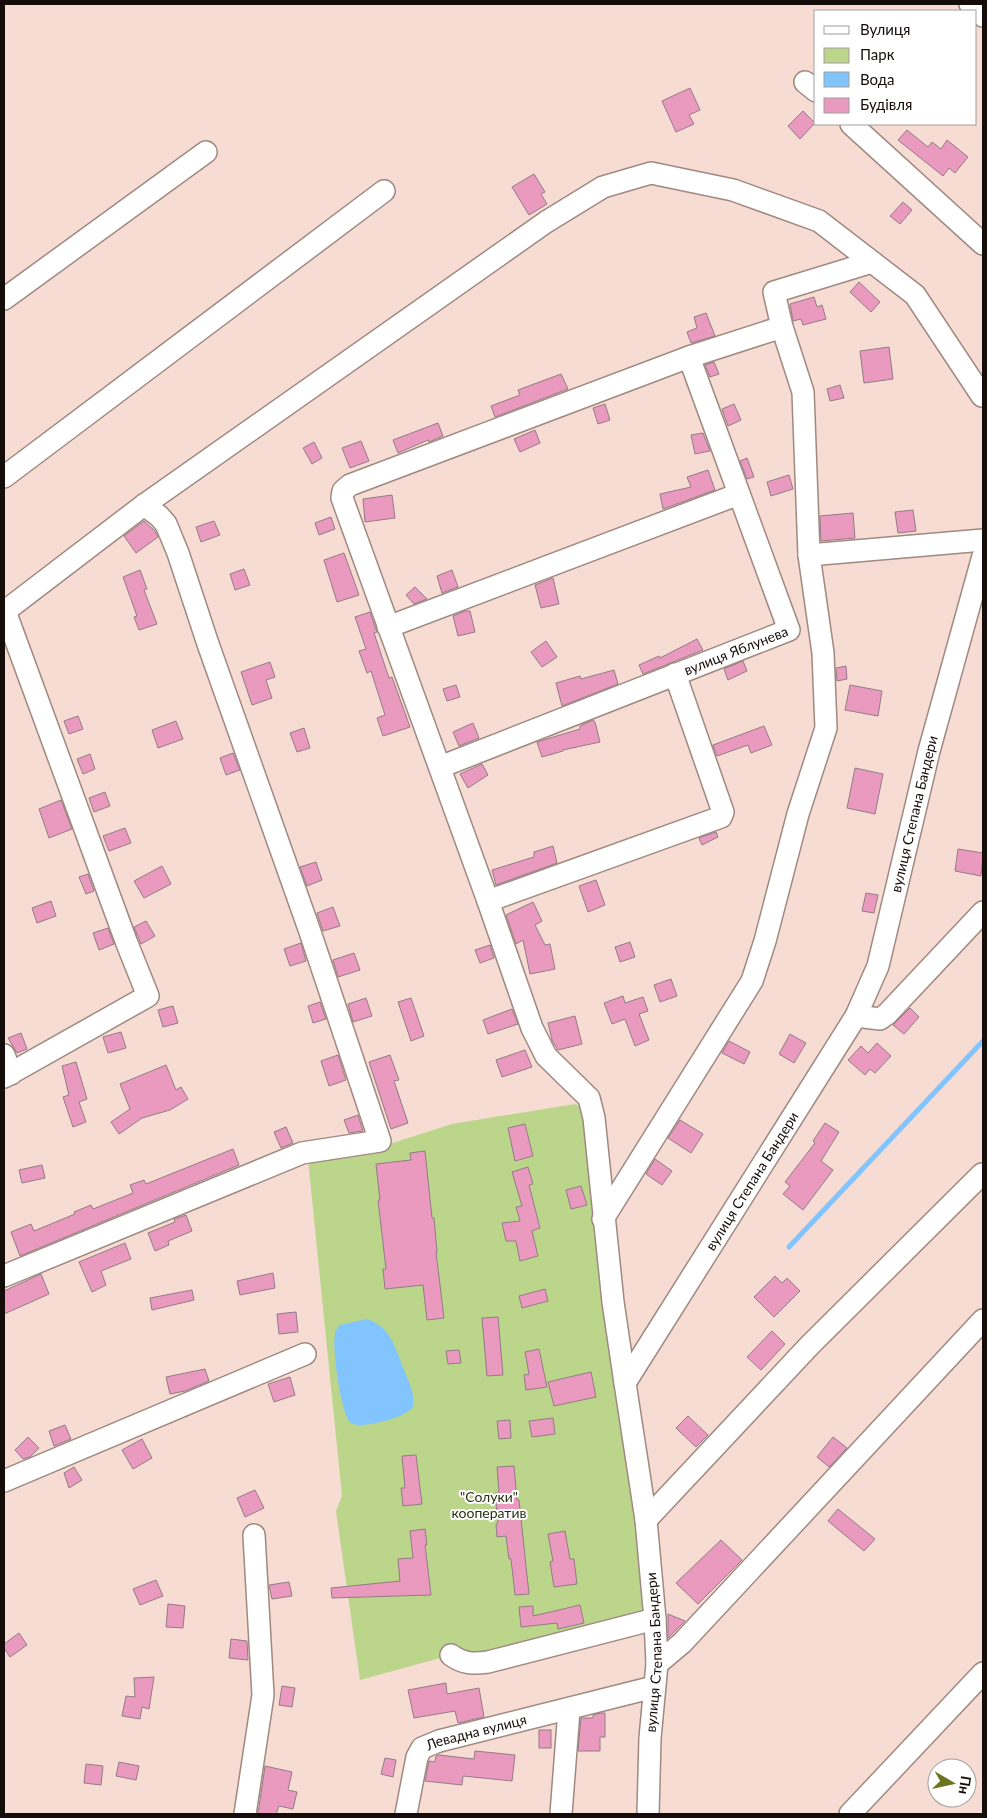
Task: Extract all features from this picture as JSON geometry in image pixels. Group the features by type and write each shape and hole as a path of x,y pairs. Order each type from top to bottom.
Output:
{"street":[{"path":"852,125 983,244"},
{"path":"4,299 206,152"},
{"path":"6,1069 148,996 5,612 144,505 546,222 604,187 652,173 733,190 819,221 915,295 983,398"},
{"path":"4,476 384,191"},
{"path":"604,1219 752,981 765,941 798,814 826,728 823,653 810,555 803,392 782,327 774,292 872,262"},
{"path":"625,1383 604,1219 594,1118 589,1098 546,1056 532,1028 342,498 342,491 350,485 689,357 782,327"},
{"name":"вулиця Яблунева","path":"440,767 790,630 689,357"},
{"path":"388,627 739,494"},
{"path":"4,1276 302,1153 380,1140 309,929 208,644 178,553 166,524 144,505"},
{"path":"810,555 983,540"},
{"name":"вулиця Степана Бандери","path":"648,1814 648,1775 657,1664 655,1619 646,1520 625,1383 856,1016 878,966 929,751 983,556"},
{"path":"488,901 721,817 723,812 675,674"},
{"path":"856,1016 880,1019 887,1014 983,912"},
{"path":"646,1520 810,1345 982,1174"},
{"path":"657,1664 682,1643 983,1320"},
{"path":"4,1481 305,1354"},
{"path":"245,1814 263,1695 254,1535"},
{"path":"452,1655 459,1661 466,1663 488,1662 655,1619"},
{"path":"850,1814 983,1673"},
{"name":"Левадна вулиця","path":"406,1814 417,1757 422,1748 439,1741 654,1687"},
{"path":"560,1814 568,1710"}],"green space":[{"name":"\"Солуки\" кооператив","path":"575,1104 583,1108 647,1611 478,1659 451,1655 360,1680 336,1511 342,1496 308,1159 377,1148 452,1124"}],"water":[{"path":"367,1319 381,1326 390,1338 410,1385 414,1401 410,1410 394,1418 374,1424 356,1425 351,1423 344,1408 338,1381 334,1342 336,1329 340,1325"}],"building":[{"path":"690,88 700,110 689,115 694,124 676,132 662,101"},
{"path":"803,111 814,122 800,139 788,126"},
{"path":"907,130 928,147 932,142 941,149 947,140 968,157 955,173 949,168 943,176 898,140"},
{"path":"534,174 545,192 541,194 547,204 529,215 512,187"},
{"path":"903,202 912,210 900,224 890,216"},
{"path":"859,282 880,302 871,312 850,292"},
{"path":"814,297 817,307 822,305 826,319 803,325 801,319 793,321 790,304"},
{"path":"706,313 715,336 691,343 687,332 697,328 694,317"},
{"path":"889,347 893,379 864,383 860,351"},
{"path":"714,362 719,374 710,377 705,365"},
{"path":"561,374 568,389 495,417 491,406 520,395 518,390"},
{"path":"840,385 844,398 830,401 827,389"},
{"path":"605,404 610,420 598,424 593,408"},
{"path":"734,404 741,420 728,426 722,409"},
{"path":"438,423 443,436 429,442 428,440 398,453 393,440"},
{"path":"535,430 540,443 520,452 514,439"},
{"path":"703,433 710,451 695,454 691,435"},
{"path":"361,441 369,461 350,468 342,448"},
{"path":"314,442 322,458 312,464 303,448"},
{"path":"747,458 754,477 747,479 740,461"},
{"path":"708,470 715,490 663,509 660,494 691,487 687,477"},
{"path":"789,475 793,489 771,496 767,482"},
{"path":"392,495 395,518 365,522 363,499"},
{"path":"913,510 916,531 898,533 895,512"},
{"path":"853,513 855,538 821,541 820,516"},
{"path":"331,517 335,529 319,535 315,523"},
{"path":"144,521 155,531 158,537 136,553 124,536"},
{"path":"214,521 220,535 201,542 196,527"},
{"path":"344,553 359,595 337,602 324,560"},
{"path":"244,569 250,585 235,590 230,574"},
{"path":"140,570 147,589 144,590 157,624 139,630 134,617 137,616 123,577"},
{"path":"452,570 458,587 442,593 437,576"},
{"path":"553,578 559,604 541,608 535,585"},
{"path":"415,587 427,599 414,604 406,595"},
{"path":"470,611 475,632 458,636 453,616"},
{"path":"370,612 377,632 374,633 389,678 392,677 410,727 383,736 377,718 385,715 371,671 367,673 359,651 366,649 355,617"},
{"path":"697,639 703,650 643,674 639,665 659,656 660,658"},
{"path":"546,641 557,657 542,667 531,652"},
{"path":"743,661 747,671 728,680 724,669"},
{"path":"270,662 275,677 266,680 272,698 252,705 241,672"},
{"path":"846,666 847,679 837,681 836,668"},
{"path":"614,670 618,684 562,706 556,683 580,676 581,679"},
{"path":"456,685 460,697 447,701 443,689"},
{"path":"850,685 882,691 878,716 845,710"},
{"path":"78,716 83,729 69,734 64,721"},
{"path":"593,720 600,742 563,750 542,757 537,742 580,729 580,726"},
{"path":"176,721 183,739 158,748 152,730"},
{"path":"473,723 479,738 459,746 453,732"},
{"path":"764,726 772,745 751,753 748,745 717,756 713,745"},
{"path":"304,728 310,748 297,752 290,733"},
{"path":"233,753 240,770 226,775 220,758"},
{"path":"90,754 95,769 83,774 77,759"},
{"path":"482,764 488,775 468,788 460,774"},
{"path":"855,768 883,774 875,814 847,808"},
{"path":"105,792 110,806 94,812 89,798"},
{"path":"61,800 72,829 49,838 39,809"},
{"path":"125,828 131,843 109,851 103,836"},
{"path":"716,832 718,837 702,845 699,838"},
{"path":"553,846 557,863 496,885 492,870 534,857 534,852"},
{"path":"958,849 983,853 981,876 955,871"},
{"path":"316,862 322,880 307,886 300,867"},
{"path":"162,866 171,884 144,898 134,881"},
{"path":"88,874 94,891 86,894 79,877"},
{"path":"596,880 605,905 588,912 579,886"},
{"path":"866,893 878,895 874,913 862,911"},
{"path":"51,901 56,916 37,923 32,908"},
{"path":"533,902 542,921 535,925 545,945 550,944 555,969 530,974 523,940 516,944 506,915"},
{"path":"333,907 340,926 323,931 317,913"},
{"path":"146,921 155,936 141,944 134,927"},
{"path":"108,928 114,944 99,950 93,933"},
{"path":"630,942 635,957 620,962 615,947"},
{"path":"301,943 306,961 290,966 284,949"},
{"path":"490,945 494,958 480,963 475,950"},
{"path":"354,953 360,970 338,977 333,960"},
{"path":"671,979 677,996 660,1002 654,985"},
{"path":"623,996 625,1003 643,997 648,1011 639,1014 649,1040 635,1046 625,1019 612,1024 604,1003"},
{"path":"366,998 372,1016 353,1022 348,1004"},
{"path":"411,998 424,1036 411,1041 398,1002"},
{"path":"320,1002 326,1019 313,1023 308,1006"},
{"path":"173,1006 178,1023 163,1027 158,1010"},
{"path":"910,1008 919,1017 904,1034 893,1025"},
{"path":"512,1009 518,1024 488,1034 483,1020"},
{"path":"575,1016 582,1044 558,1050 552,1040 548,1023"},
{"path":"121,1032 126,1048 108,1053 103,1037"},
{"path":"21,1033 27,1049 17,1053 8,1038"},
{"path":"790,1034 806,1043 794,1063 779,1054"},
{"path":"729,1041 750,1052 744,1064 722,1053"},
{"path":"877,1043 891,1056 875,1073 870,1069 865,1075 848,1060 861,1046 868,1053"},
{"path":"525,1050 532,1067 502,1077 496,1060"},
{"path":"338,1055 346,1080 329,1086 321,1061"},
{"path":"390,1055 399,1080 394,1081 408,1123 391,1129 369,1062"},
{"path":"76,1062 87,1099 79,1102 86,1122 73,1127 63,1097 69,1095 62,1066"},
{"path":"166,1065 176,1090 181,1087 188,1099 170,1110 142,1118 119,1134 111,1122 130,1109 120,1084"},
{"path":"358,1115 363,1131 349,1133 344,1120"},
{"path":"680,1120 703,1134 691,1153 668,1138"},
{"path":"825,1123 839,1132 821,1161 833,1170 803,1210 783,1194 790,1186 785,1182 815,1143 813,1141"},
{"path":"525,1124 533,1156 515,1161 508,1128"},
{"path":"286,1127 293,1143 281,1148 274,1132"},
{"path":"233,1149 239,1165 20,1256 11,1232 31,1224 34,1231 75,1214 74,1212 91,1205 93,1209 133,1193 130,1185 144,1180 146,1184"},
{"path":"425,1151 444,1318 427,1320 423,1285 385,1289 383,1269 386,1269 376,1164 411,1160 410,1153"},
{"path":"655,1159 672,1171 662,1185 646,1174"},
{"path":"42,1165 45,1178 22,1183 19,1170"},
{"path":"528,1167 533,1184 529,1185 540,1228 532,1231 538,1256 520,1261 516,1241 506,1241 502,1223 520,1221 516,1207 522,1206 512,1172"},
{"path":"581,1186 587,1205 571,1209 566,1190"},
{"path":"186,1215 192,1231 168,1241 169,1245 155,1251 148,1233 175,1222 174,1219"},
{"path":"125,1243 131,1259 101,1271 106,1285 92,1292 79,1262"},
{"path":"273,1273 275,1288 240,1295 237,1281"},
{"path":"41,1274 49,1294 4,1314 4,1291"},
{"path":"775,1276 782,1283 787,1278 800,1291 774,1317 754,1297"},
{"path":"545,1289 548,1301 522,1308 519,1296"},
{"path":"192,1290 194,1300 152,1310 150,1298"},
{"path":"296,1312 298,1332 279,1334 277,1314"},
{"path":"498,1317 503,1375 487,1376 482,1318"},
{"path":"772,1331 785,1344 761,1370 747,1357"},
{"path":"539,1349 547,1387 526,1390 524,1375 529,1374 525,1352"},
{"path":"459,1350 461,1363 448,1364 446,1351"},
{"path":"205,1369 209,1381 185,1391 170,1394 166,1377"},
{"path":"591,1372 596,1397 554,1406 548,1382"},
{"path":"290,1377 295,1395 274,1402 268,1384"},
{"path":"688,1416 708,1435 696,1447 676,1428"},
{"path":"553,1418 555,1434 532,1437 529,1421"},
{"path":"510,1420 511,1438 499,1439 497,1421"},
{"path":"65,1425 71,1439 54,1446 49,1431"},
{"path":"28,1437 39,1448 30,1457 23,1459 15,1450"},
{"path":"833,1437 847,1448 829,1467 817,1457"},
{"path":"142,1439 152,1458 133,1469 122,1450"},
{"path":"416,1455 422,1504 403,1506 401,1488 405,1488 402,1456"},
{"path":"514,1466 529,1594 515,1595 506,1536 497,1537 496,1524 498,1523 495,1493 499,1493 497,1467"},
{"path":"74,1467 82,1480 69,1488 64,1473"},
{"path":"255,1490 264,1508 245,1517 237,1498"},
{"path":"838,1509 875,1539 864,1551 828,1521"},
{"path":"425,1529 431,1595 332,1598 331,1588 400,1581 398,1559 413,1558 410,1531"},
{"path":"565,1531 570,1559 574,1559 577,1584 554,1587 550,1562 553,1561 548,1534"},
{"path":"721,1540 742,1560 698,1604 676,1583"},
{"path":"156,1580 163,1596 140,1605 133,1589"},
{"path":"289,1582 292,1596 272,1599 269,1585"},
{"path":"168,1604 185,1606 183,1628 166,1627"},
{"path":"580,1605 584,1623 558,1629 557,1623 521,1627 519,1607 533,1606 533,1616"},
{"path":"668,1614 685,1621 668,1638"},
{"path":"19,1633 27,1645 10,1657 4,1648 4,1644"},
{"path":"231,1639 247,1641 248,1660 229,1658"},
{"path":"154,1677 149,1709 142,1707 140,1719 122,1716 126,1696 135,1697 134,1678"},
{"path":"446,1683 447,1694 479,1688 484,1717 458,1723 455,1711 414,1718 408,1690"},
{"path":"282,1686 295,1688 292,1707 279,1705"},
{"path":"605,1713 605,1737 600,1737 600,1751 578,1751 581,1718 593,1718 593,1715"},
{"path":"539,1730 551,1730 551,1748 539,1748"},
{"path":"475,1751 515,1755 512,1781 463,1776 462,1785 425,1781 429,1761 435,1762 436,1756 474,1759"},
{"path":"385,1758 396,1760 393,1777 381,1774"},
{"path":"119,1762 139,1766 136,1780 116,1776"},
{"path":"86,1764 103,1766 101,1785 84,1783"},
{"path":"265,1766 292,1772 288,1790 297,1792 293,1809 279,1806 276,1814 258,1814"}],"waterway":[{"path":"789,1247 983,1041"}]}
